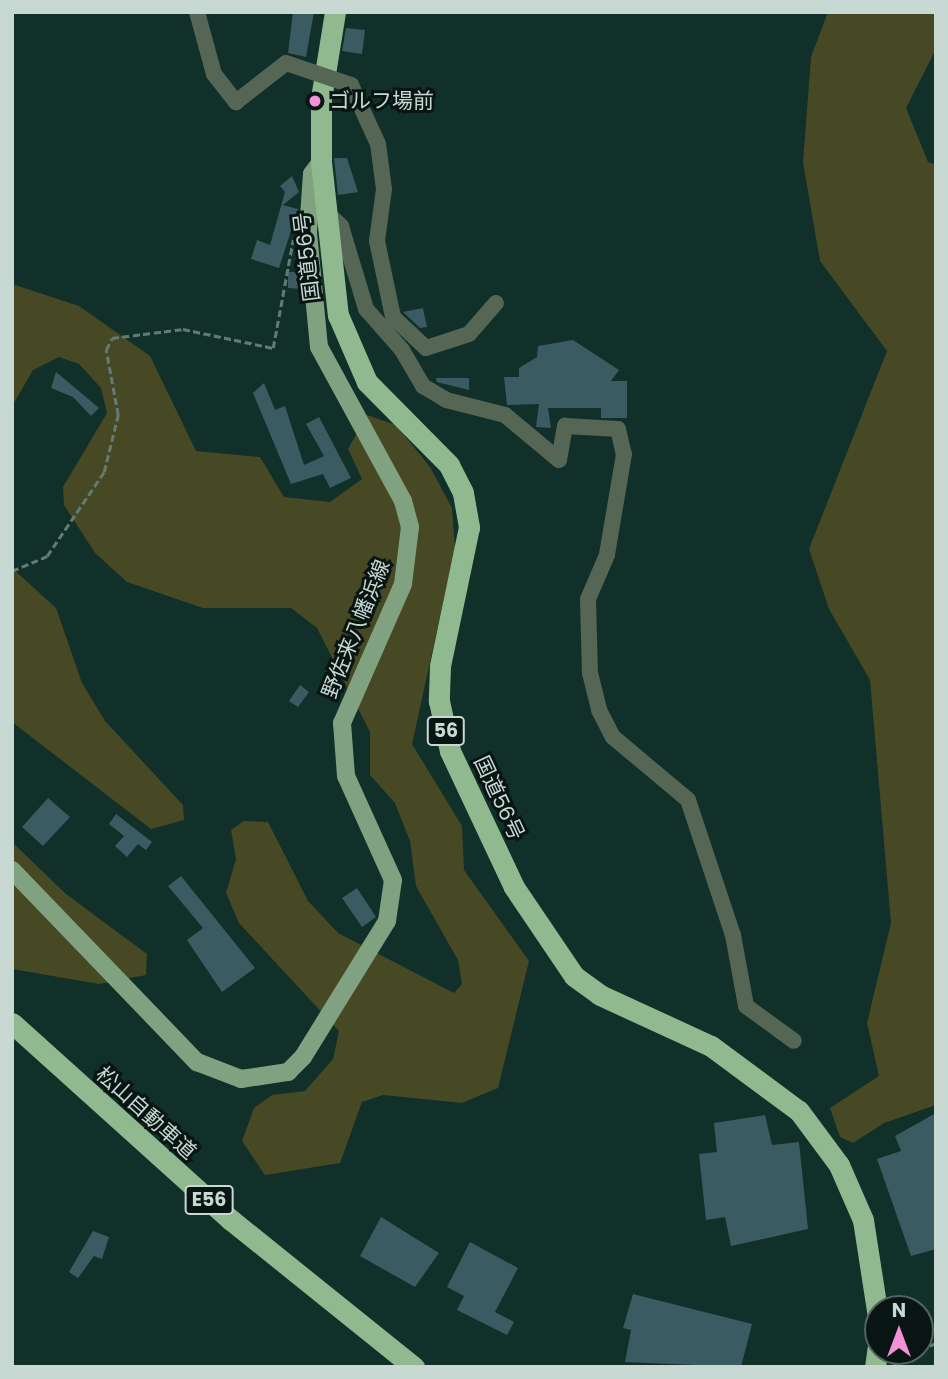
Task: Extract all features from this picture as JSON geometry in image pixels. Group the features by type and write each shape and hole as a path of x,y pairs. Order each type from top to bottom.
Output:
{"highway":[{"name":"国道56号","path":"335,12 321,98 321,162 317,211 349,352 366,382 449,465 463,493 466,562 440,666 439,701 450,751 514,887 574,976 600,995 711,1046 799,1111 839,1165 863,1220 875,1295"},
{"name":"松山自動車道","path":"12,1023 231,1220 414,1367"}],"main road":[{"name":"野佐来八幡浜線","path":"12,870 197,1062 241,1079 288,1072 303,1057 387,921 391,872 346,776 341,735 351,697 403,584 410,527 403,501 319,347 317,211"}],"street":[{"path":"197,12 214,74 236,102 286,63 351,85 378,144 384,189 377,242 393,317 426,348 469,334 496,303"},
{"path":"317,211 341,226 366,309 402,350 423,386 446,400 505,415 537,438 559,460 565,426 618,429 624,454 607,555 588,599 590,673 598,710 613,737 688,800 733,935 746,1006 794,1041"}],"path":[{"path":"12,571 47,556 104,472 118,415 106,350 112,338 183,329 273,348 289,252 317,211"}],"green space":[{"path":"828,12 936,12 936,49 906,108 928,162 936,165 936,1105 884,1123 853,1143 840,1137 830,1108 879,1076 867,1023 891,923 870,680 829,609 809,549 887,351 820,261 803,162 811,57"},
{"path":"12,284 79,306 150,356 196,451 260,457 284,497 330,502 362,479 348,449 367,415 396,425 430,467 452,508 455,548 412,744 462,826 464,870 529,961 498,1088 462,1103 383,1095 362,1102 340,1163 265,1175 242,1141 254,1108 272,1095 305,1091 333,1059 339,1031 239,923 226,893 236,859 231,830 244,821 268,822 308,901 338,933 454,993 462,984 458,960 416,886 410,841 395,803 370,775 370,732 317,628 291,608 203,608 127,582 95,553 64,505 63,487 107,413 101,388 79,364 59,357 33,370 14,403 12,437"},
{"path":"12,568 56,608 82,683 105,721 183,805 184,820 151,829 12,722"},
{"path":"12,842 66,894 147,954 146,975 99,984 12,969"}],"building":[{"path":"293,12 314,12 306,57 288,53"},
{"path":"346,28 365,30 362,54 342,51"},
{"path":"334,158 347,158 358,192 338,195"},
{"path":"292,176 299,192 283,205 298,209 279,268 251,259 257,240 270,245 285,192 280,186"},
{"path":"288,272 300,272 302,289 288,288"},
{"path":"423,308 427,327 420,328 403,312"},
{"path":"573,340 619,370 611,381 627,381 627,418 601,418 601,408 548,408 551,428 536,427 539,404 507,405 504,377 519,377 519,368 537,357 538,346"},
{"path":"56,372 99,408 91,416 73,397 51,388"},
{"path":"436,378 469,378 469,390 437,382"},
{"path":"264,383 275,410 285,406 304,465 324,456 306,424 319,417 351,478 330,488 323,474 291,484 253,393"},
{"path":"300,685 309,692 298,707 289,701"},
{"path":"48,798 70,817 43,846 22,827"},
{"path":"116,814 152,842 146,850 138,844 127,857 115,846 124,836 109,824"},
{"path":"181,876 255,968 222,992 187,940 203,928 168,886"},
{"path":"357,888 376,917 362,927 342,898"},
{"path":"936,1113 936,1249 911,1256 877,1159 901,1151 895,1136"},
{"path":"765,1115 772,1145 799,1142 808,1229 731,1246 725,1217 706,1220 699,1154 717,1152 714,1123"},
{"path":"381,1217 439,1253 415,1287 360,1256"},
{"path":"93,1231 109,1237 102,1259 94,1256 78,1278 69,1272"},
{"path":"470,1242 518,1268 495,1312 514,1322 507,1335 457,1310 464,1296 447,1287"},
{"path":"633,1294 752,1324 741,1367 625,1362 631,1330 623,1328"}],"place":[{"name":"ゴルフ場前","path":"315,101"}]}
